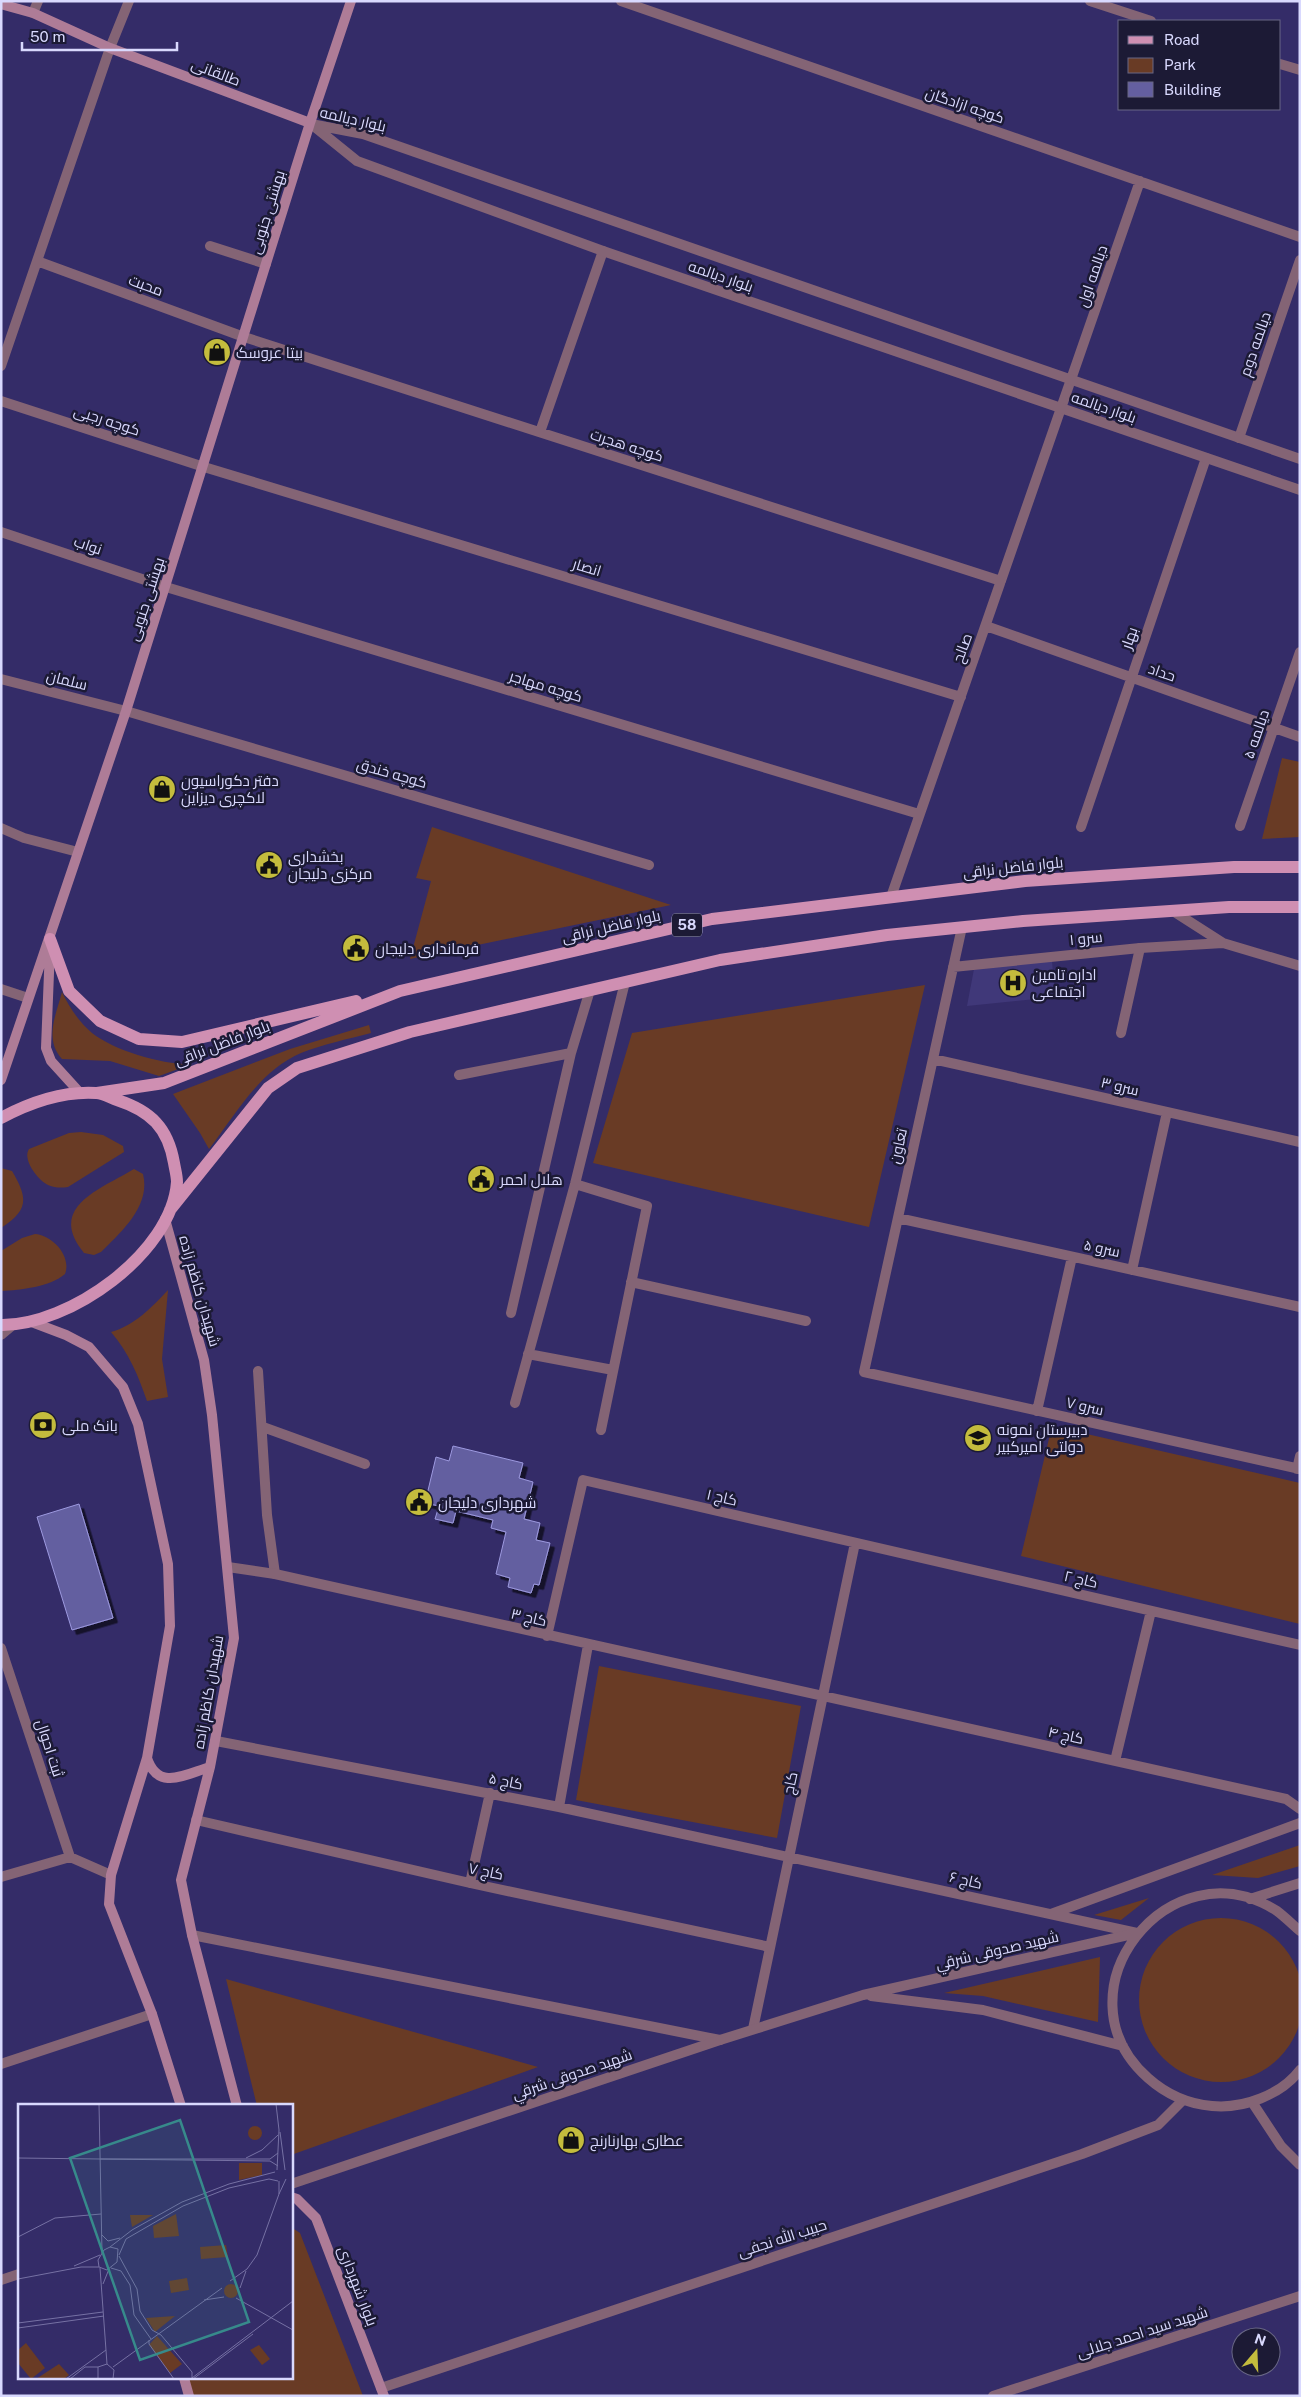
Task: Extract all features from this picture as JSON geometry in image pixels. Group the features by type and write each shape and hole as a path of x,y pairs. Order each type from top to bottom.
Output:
{"main road":[{"name":"بهشتی جنوبی","path":"1,1080 126,711 204,467 310,123 351,1"},
{"name":"طالقانی","path":"1,4 33,12 110,48 310,123"},
{"name":"بلوار فاضل نراقی","path":"1,1118 24,1107 60,1096 97,1093 164,1083 400,990 712,920 1025,881 1234,867 1300,867"},
{"path":"7,1325 48,1317 84,1302 117,1279 147,1247 168,1215 268,1088 297,1068 410,1032 720,960 887,935 1023,921 1229,907 1300,907"},
{"path":"50,939 69,992 100,1021 139,1039 182,1042 400,990"},
{"path":"50,939 46,1048 51,1060 81,1094"},
{"path":"97,1093 126,1103 150,1116 161,1128 171,1144 177,1181 168,1215"},
{"name":"شهیدان کاظم زاده","path":"168,1215 204,1360 228,1567 234,1638 216,1741 181,1880 192,1934 236,2104"},
{"path":"29,1321 66,1335 89,1347 123,1387 138,1424 168,1564 171,1595 170,1626 147,1758 111,1875 109,1904 152,2014 180,2104"},
{"path":"147,1758 155,1772 170,1779 210,1767"},
{"name":"بلوار شهرداری","path":"292,2196 316,2218 382,2392"},
{"path":"185,2380 189,2396"}],"street":[{"path":"33,12 38,1"},
{"path":"1,366 110,48 129,1"},
{"name":"کوچه ازادگان","path":"621,1 1300,237"},
{"path":"1090,1 1148,20"},
{"path":"1281,64 1300,70"},
{"name":"بلوار دیالمه","path":"310,123 357,161 603,251 1300,490"},
{"name":"بلوار دیالمه","path":"310,123 363,134 1300,459"},
{"name":"دیالمه اول","path":"1062,409 1140,181"},
{"path":"210,246 266,264"},
{"path":"540,432 603,251"},
{"name":"دیالمه دوم","path":"1239,438 1300,260"},
{"name":"محبت","path":"37,261 244,336"},
{"name":"کوچه هجرت","path":"244,336 1001,581"},
{"name":"کوچه رجبی","path":"1,401 204,467"},
{"name":"صالح","path":"891,897 1062,409"},
{"name":"بهار","path":"1081,827 1206,458"},
{"name":"انصار","path":"204,467 961,696"},
{"name":"نواب","path":"1,532 166,587"},
{"name":"کوچه مهاجر","path":"166,587 919,814"},
{"name":"حداد","path":"986,626 1300,737"},
{"name":"دیالمه ۵","path":"1240,826 1300,652"},
{"name":"سلمان","path":"1,679 126,711"},
{"name":"کوچه خندق","path":"126,711 649,864"},
{"path":"1,828 24,838 78,852"},
{"path":"1173,911 1223,943 1300,966"},
{"name":"تعاون","path":"864,1372 962,928"},
{"name":"سرو ۱","path":"953,967 1140,948 1223,943"},
{"path":"1121,1033 1140,948"},
{"path":"515,1403 575,1184 625,982"},
{"path":"1,989 28,998"},
{"path":"510,1313 571,1053 590,990"},
{"path":"460,1075 571,1053"},
{"name":"سرو ۳","path":"933,1059 1300,1142"},
{"path":"1132,1270 1167,1112"},
{"path":"575,1184 647,1206 601,1430"},
{"name":"سرو ۵","path":"898,1218 1300,1307"},
{"path":"1038,1411 1072,1257"},
{"path":"631,1282 806,1321"},
{"path":"1,1335 7,1325"},
{"path":"528,1354 613,1370"},
{"path":"258,1371 263,1426 267,1515 275,1574"},
{"name":"سرو ۷","path":"864,1372 1298,1469"},
{"path":"263,1426 365,1464"},
{"path":"1298,1469 1300,1456"},
{"name":"کاج ۱","path":"547,1636 583,1480 855,1543"},
{"name":"کاج ۲","path":"855,1543 1300,1645"},
{"name":"کاج","path":"753,2029 855,1543"},
{"name":"کاج ۳","path":"228,1567 275,1574 823,1696"},
{"path":"1115,1761 1151,1611"},
{"path":"559,1807 588,1645"},
{"name":"ثبت احوال","path":"1,1648 70,1856"},
{"name":"کاج ۴","path":"823,1696 1286,1799 1300,1809"},
{"name":"کاج ۵","path":"216,1741 490,1793 790,1856"},
{"path":"470,1883 490,1793"},
{"name":"کاج ۷","path":"196,1820 470,1883 770,1947"},
{"path":"1050,1914 1300,1823"},
{"path":"1,1877 70,1856 111,1875"},
{"name":"کاج ۶","path":"790,1856 1137,1933"},
{"path":"1250,1899 1300,1883"},
{"path":"1300,1931 1277,1912 1250,1899 1219,1894 1188,1899 1160,1912 1137,1933 1121,1958 1114,1987 1114,2017 1123,2046 1138,2069 1159,2088 1183,2100 1217,2107 1252,2102 1275,2091 1300,2070"},
{"name":"شهید صدوقی شرقي","path":"292,2184 753,2029 863,1995 1137,1933"},
{"path":"192,1934 720,2040"},
{"name":"شهید صدوقی شرقي","path":"863,1995 984,2010 1123,2046"},
{"path":"1,2064 152,2014"},
{"name":"حبیب الله نجفی","path":"382,2392 1082,2154 1158,2124 1183,2100"},
{"path":"1252,2102 1281,2146 1300,2165"},
{"path":"1,2280 18,2274"},
{"name":"شهید سید احمد جلالی","path":"993,2396 1300,2296"}],"shaded area":[{"name":"اداره تامین اجتماعی","path":"1052,961 1055,997 967,1006 974,969"}],"green space":[{"path":"1282,758 1300,762 1300,837 1262,839"},
{"path":"432,827 671,905 410,959 431,881 416,878"},
{"path":"925,985 869,1227 593,1163 632,1033"},
{"path":"62,992 71,1009 87,1029 102,1040 140,1056 180,1064 192,1064 159,1076 110,1061 62,1059 54,1043 53,1027"},
{"path":"369,1025 371,1033 327,1044 301,1053 273,1071 249,1095 209,1149 173,1094 290,1049"},
{"path":"81,1132 103,1135 123,1146 124,1152 68,1187 60,1188 48,1185 36,1174 29,1164 27,1154 29,1149 69,1133"},
{"path":"1,1168 12,1171 21,1189 23,1203 17,1215 1,1228"},
{"path":"134,1169 143,1174 144,1186 143,1197 132,1218 101,1252 94,1255 84,1253 74,1237 71,1223 74,1211 82,1201 94,1192"},
{"path":"35,1234 48,1238 59,1248 66,1260 65,1274 43,1285 26,1289 1,1291 1,1251 22,1238"},
{"path":"168,1290 162,1359 168,1397 147,1401 132,1365 123,1348 111,1332 135,1321"},
{"path":"1052,1426 1300,1483 1300,1624 1021,1556"},
{"path":"599,1666 801,1706 777,1838 576,1800"},
{"path":"1300,1845 1300,1866 1258,1878 1212,1875"},
{"path":"1149,1898 1121,1920 1094,1915"},
{"path":"1229,1918 1245,1921 1260,1927 1273,1936 1290,1954 1302,1984 1302,2016 1294,2039 1285,2052 1267,2069 1245,2079 1213,2082 1197,2079 1182,2073 1169,2064 1152,2046 1142,2024 1139,1992 1142,1976 1148,1961 1157,1948 1175,1931 1197,1921"},
{"path":"1100,1957 1098,2022 983,1996 944,1993"},
{"path":"226,1979 538,2067 292,2155 292,2104 257,2104"},
{"path":"292,2228 300,2233 363,2396 192,2396 188,2380 292,2380"}],"building":[{"path":"453,1446 523,1463 519,1478 533,1482 524,1519 540,1523 536,1540 550,1543 539,1585 534,1584 531,1593 508,1587 510,1578 496,1574 506,1532 491,1528 493,1520 456,1511 453,1523 435,1519 439,1506 425,1503 436,1457 449,1461"},
{"path":"79,1504 113,1618 72,1630 37,1517"}],"place":[{"name":"بیتا عروسک","path":"217,352"},
{"name":"دفتر دکوراسیون لاکچری دیزاین","path":"162,789"},
{"name":"بخشداری مرکزی دلیجان","path":"269,865"},
{"name":"فرمانداری دلیجان","path":"356,948"},
{"name":"اداره تامین اجتماعی","path":"1013,983"},
{"name":"هلال احمر","path":"481,1179"},
{"name":"بانک ملی","path":"43,1425"},
{"name":"دبیرستان نمونه دولتی امیرکبیر","path":"978,1438"},
{"name":"شهرداری دلیجان","path":"419,1502"},
{"name":"عطاری بهارنارنج","path":"571,2140"}]}
